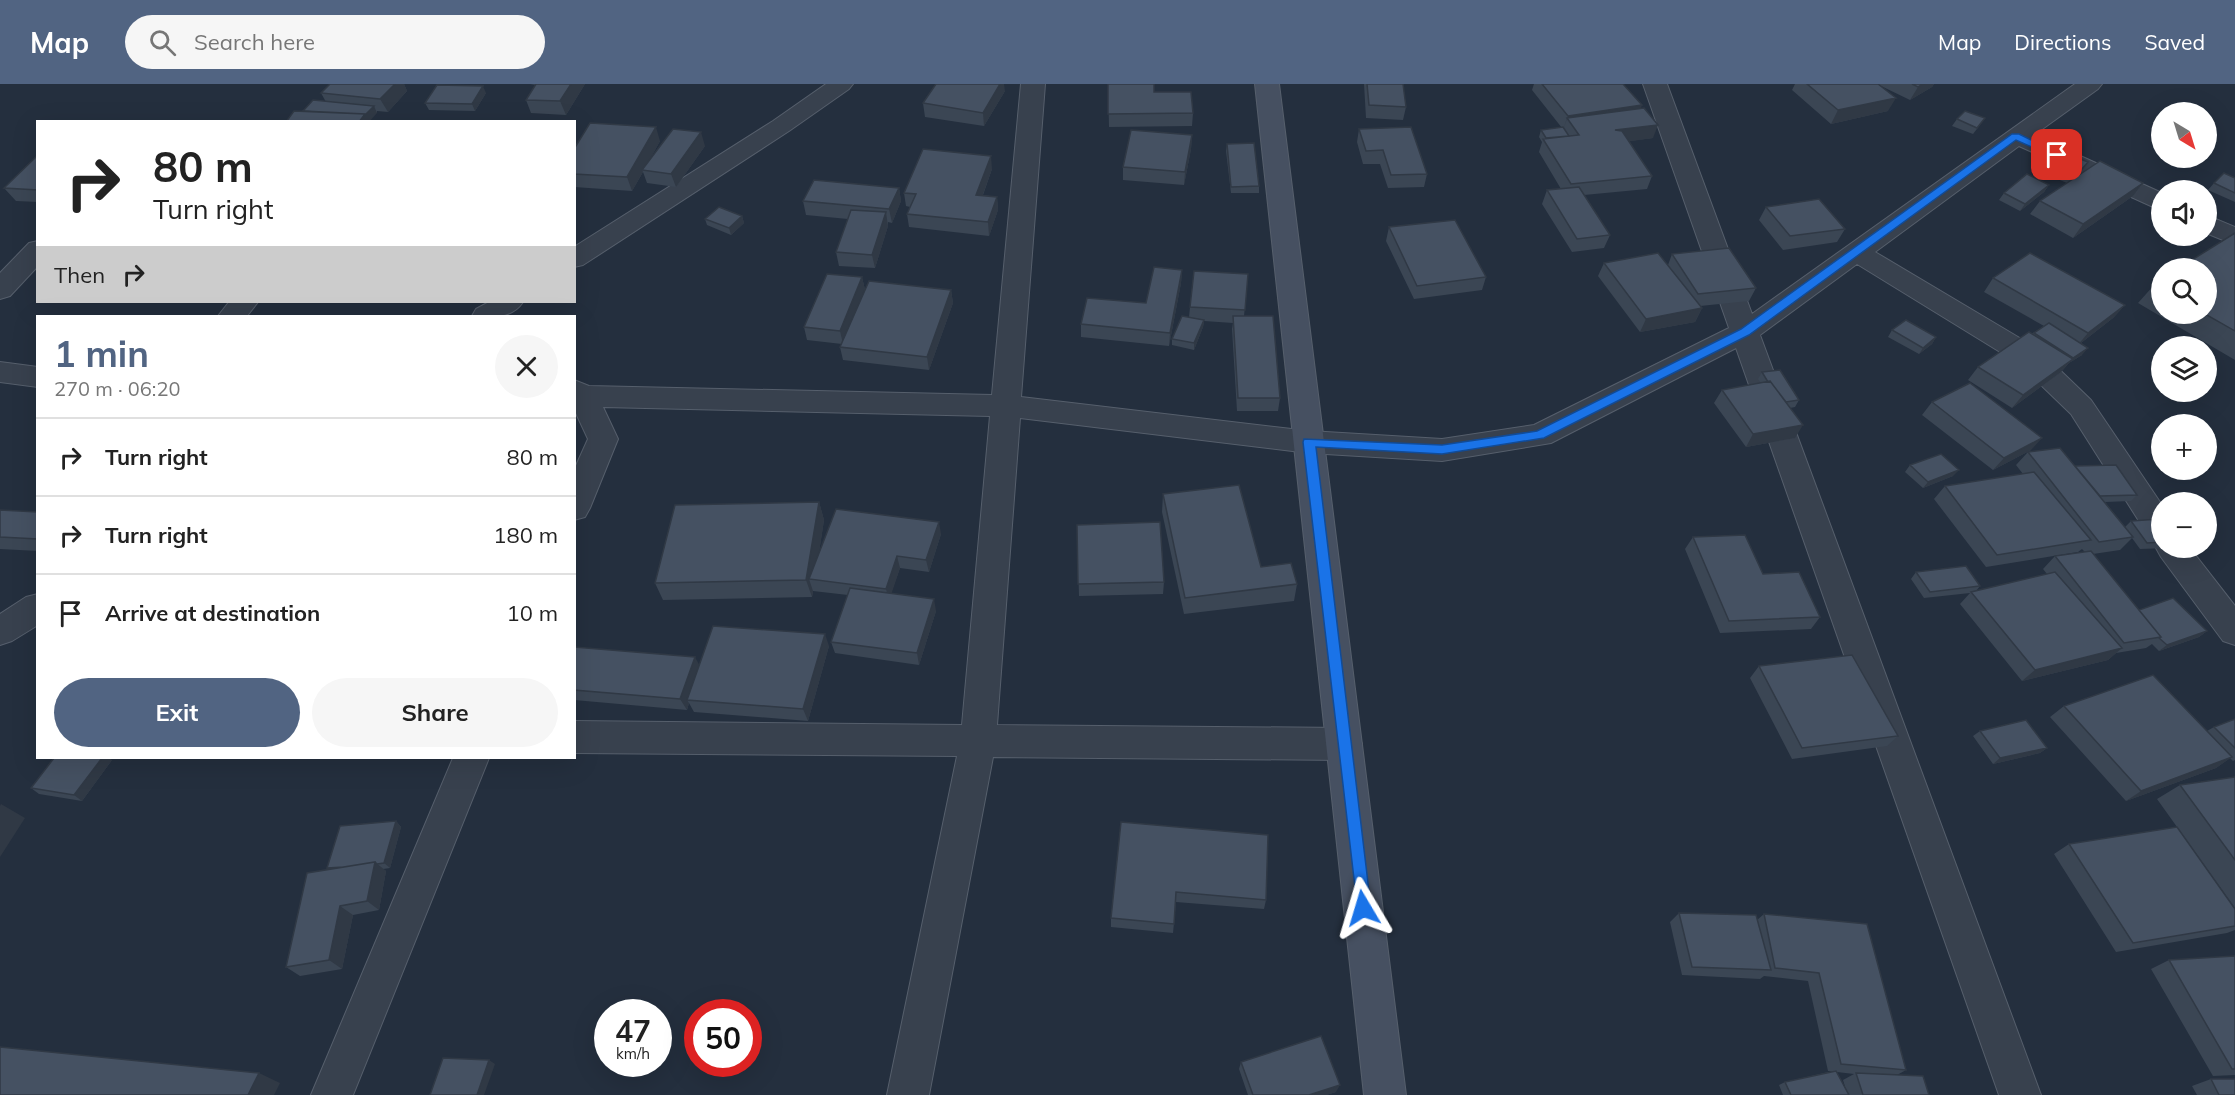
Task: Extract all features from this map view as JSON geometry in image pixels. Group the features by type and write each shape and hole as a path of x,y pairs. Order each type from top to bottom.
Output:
{"main road":[{"path":"1268,84 1385,1095"}],"street":[{"path":"576,259 811,93 841,84"},
{"path":"908,1095 978,742 1033,84"},
{"path":"1655,84 2020,1095"},
{"path":"576,503 603,439 579,393 1006,406 1309,442 1442,450 1540,435 1745,332 2090,84"},
{"path":"2016,136 2151,198"},
{"path":"2217,229 2235,237"},
{"path":"0,290 36,251"},
{"path":"1856,252 2028,356 2081,407 2151,514"},
{"path":"233,315 243,303"},
{"path":"488,315 508,303"},
{"path":"0,372 36,377"},
{"path":"2180,558 2235,631"},
{"path":"0,631 36,608"},
{"path":"576,737 1344,744"},
{"path":"332,1095 471,759"}],"building":[{"path":"330,84 395,84 380,99 321,93"},
{"path":"536,84 571,84 560,101 526,100"},
{"path":"936,84 1000,84 983,113 923,103"},
{"path":"1108,84 1154,84 1154,92 1191,92 1193,113 1108,114"},
{"path":"1367,84 1403,84 1406,107 1369,105"},
{"path":"1542,84 1623,84 1642,105 1568,116"},
{"path":"1807,84 1878,84 1896,98 1838,110"},
{"path":"437,85 483,86 472,104 425,103"},
{"path":"313,100 374,106 365,115 303,111"},
{"path":"1644,108 1658,125 1615,130 1622,131 1652,176 1571,184 1543,139 1579,135 1567,118"},
{"path":"294,111 365,114 360,120 287,120"},
{"path":"1965,111 1985,118 1977,128 1957,119"},
{"path":"590,123 656,127 627,177 576,174 576,146"},
{"path":"1411,127 1427,174 1391,175 1383,150 1366,151 1359,129"},
{"path":"1563,127 1569,136 1546,138 1541,130"},
{"path":"673,129 701,132 671,174 642,170"},
{"path":"1131,130 1192,135 1185,172 1123,167"},
{"path":"1254,143 1259,186 1231,187 1227,144"},
{"path":"923,149 991,156 976,195 997,197 988,222 907,214 916,194 904,193"},
{"path":"2061,151 2088,162 2075,177 2048,166"},
{"path":"36,157 36,190 4,188"},
{"path":"2100,161 2143,183 2083,224 2040,201"},
{"path":"2224,173 2235,178 2235,193 2217,184 2217,180"},
{"path":"2027,174 2049,185 2025,204 2004,193"},
{"path":"814,180 899,188 889,209 803,201"},
{"path":"1579,187 1610,235 1577,239 1547,190"},
{"path":"1819,199 1845,229 1790,236 1766,207"},
{"path":"719,207 742,216 729,228 705,219"},
{"path":"851,210 886,212 872,255 836,252"},
{"path":"1455,220 1486,277 1417,286 1389,227"},
{"path":"2235,233 2235,331 2217,321 2217,258 2195,258"},
{"path":"1729,248 1756,288 1698,294 1672,254"},
{"path":"1658,253 1702,308 1646,319 1604,263"},
{"path":"2030,253 2125,305 2088,333 1993,278"},
{"path":"1154,267 1182,270 1170,333 1081,324 1087,298 1146,303"},
{"path":"1194,271 1248,274 1245,310 1190,307"},
{"path":"827,274 862,277 840,331 804,327"},
{"path":"869,281 951,290 927,357 840,347"},
{"path":"1182,316 1204,320 1194,343 1172,339"},
{"path":"1233,316 1273,316 1280,398 1238,398"},
{"path":"1906,320 1936,337 1923,348 1892,330"},
{"path":"2049,323 2088,348 2073,358 2034,333"},
{"path":"2029,332 2073,359 2023,395 1978,367"},
{"path":"1780,370 1799,400 1786,402 1762,372"},
{"path":"1770,381 1803,425 1753,434 1722,390"},
{"path":"1970,383 2042,438 2004,458 1932,402"},
{"path":"2060,448 2133,537 2099,542 2028,452"},
{"path":"1941,454 1959,470 1928,482 1910,465"},
{"path":"2116,465 2137,495 2100,496 2075,466"},
{"path":"2034,472 2091,540 1997,555 1945,486"},
{"path":"1239,485 1261,567 1291,563 1297,584 1185,598 1163,494"},
{"path":"819,502 806,580 655,583 675,505"},
{"path":"836,509 939,522 926,560 897,556 886,589 809,579"},
{"path":"0,510 36,512 36,539 0,537"},
{"path":"2151,520 2151,543 2147,543 2131,521"},
{"path":"1160,522 1164,582 1078,584 1077,525"},
{"path":"1745,535 1763,574 1799,572 1820,617 1729,621 1693,537"},
{"path":"2091,551 2161,637 2124,643 2055,556"},
{"path":"1966,566 1980,586 1930,592 1916,572"},
{"path":"2055,572 2122,648 2035,670 1971,592"},
{"path":"850,588 934,599 917,653 831,642"},
{"path":"2173,598 2207,631 2167,645 2159,638 2161,637 2139,610"},
{"path":"713,626 825,634 803,709 687,700"},
{"path":"576,647 695,657 680,699 576,690"},
{"path":"1852,655 1898,736 1802,748 1759,666"},
{"path":"2153,675 2232,757 2141,791 2064,706"},
{"path":"2235,719 2235,748 2214,727"},
{"path":"2026,720 2047,748 2000,758 1980,731"},
{"path":"53,759 101,759 74,795 31,788"},
{"path":"2235,777 2235,860 2180,785"},
{"path":"396,821 384,863 327,868 340,826"},
{"path":"1121,822 1268,835 1266,900 1176,892 1174,924 1111,918"},
{"path":"2177,827 2235,909 2235,926 2133,943 2069,844"},
{"path":"375,862 367,901 340,906 329,960 286,967 307,873"},
{"path":"1679,913 1756,915 1771,970 1692,967"},
{"path":"1764,914 1867,924 1906,1070 1841,1064 1819,973 1775,968"},
{"path":"2235,956 2235,1069 2232,1069 2169,960"},
{"path":"1321,1036 1340,1085 1309,1095 1253,1095 1241,1062"},
{"path":"0,1047 259,1073 248,1095 0,1095"},
{"path":"443,1058 489,1060 477,1095 430,1095"},
{"path":"1836,1071 1849,1095 1791,1095 1785,1082"},
{"path":"1856,1073 1923,1076 1929,1095 1863,1095"},
{"path":"2211,1079 2235,1079 2235,1095 2219,1095"}],"route":[{"path":"1363,908 1309,442 1442,450 1540,435 1745,332 2016,136 2057,155"}]}
